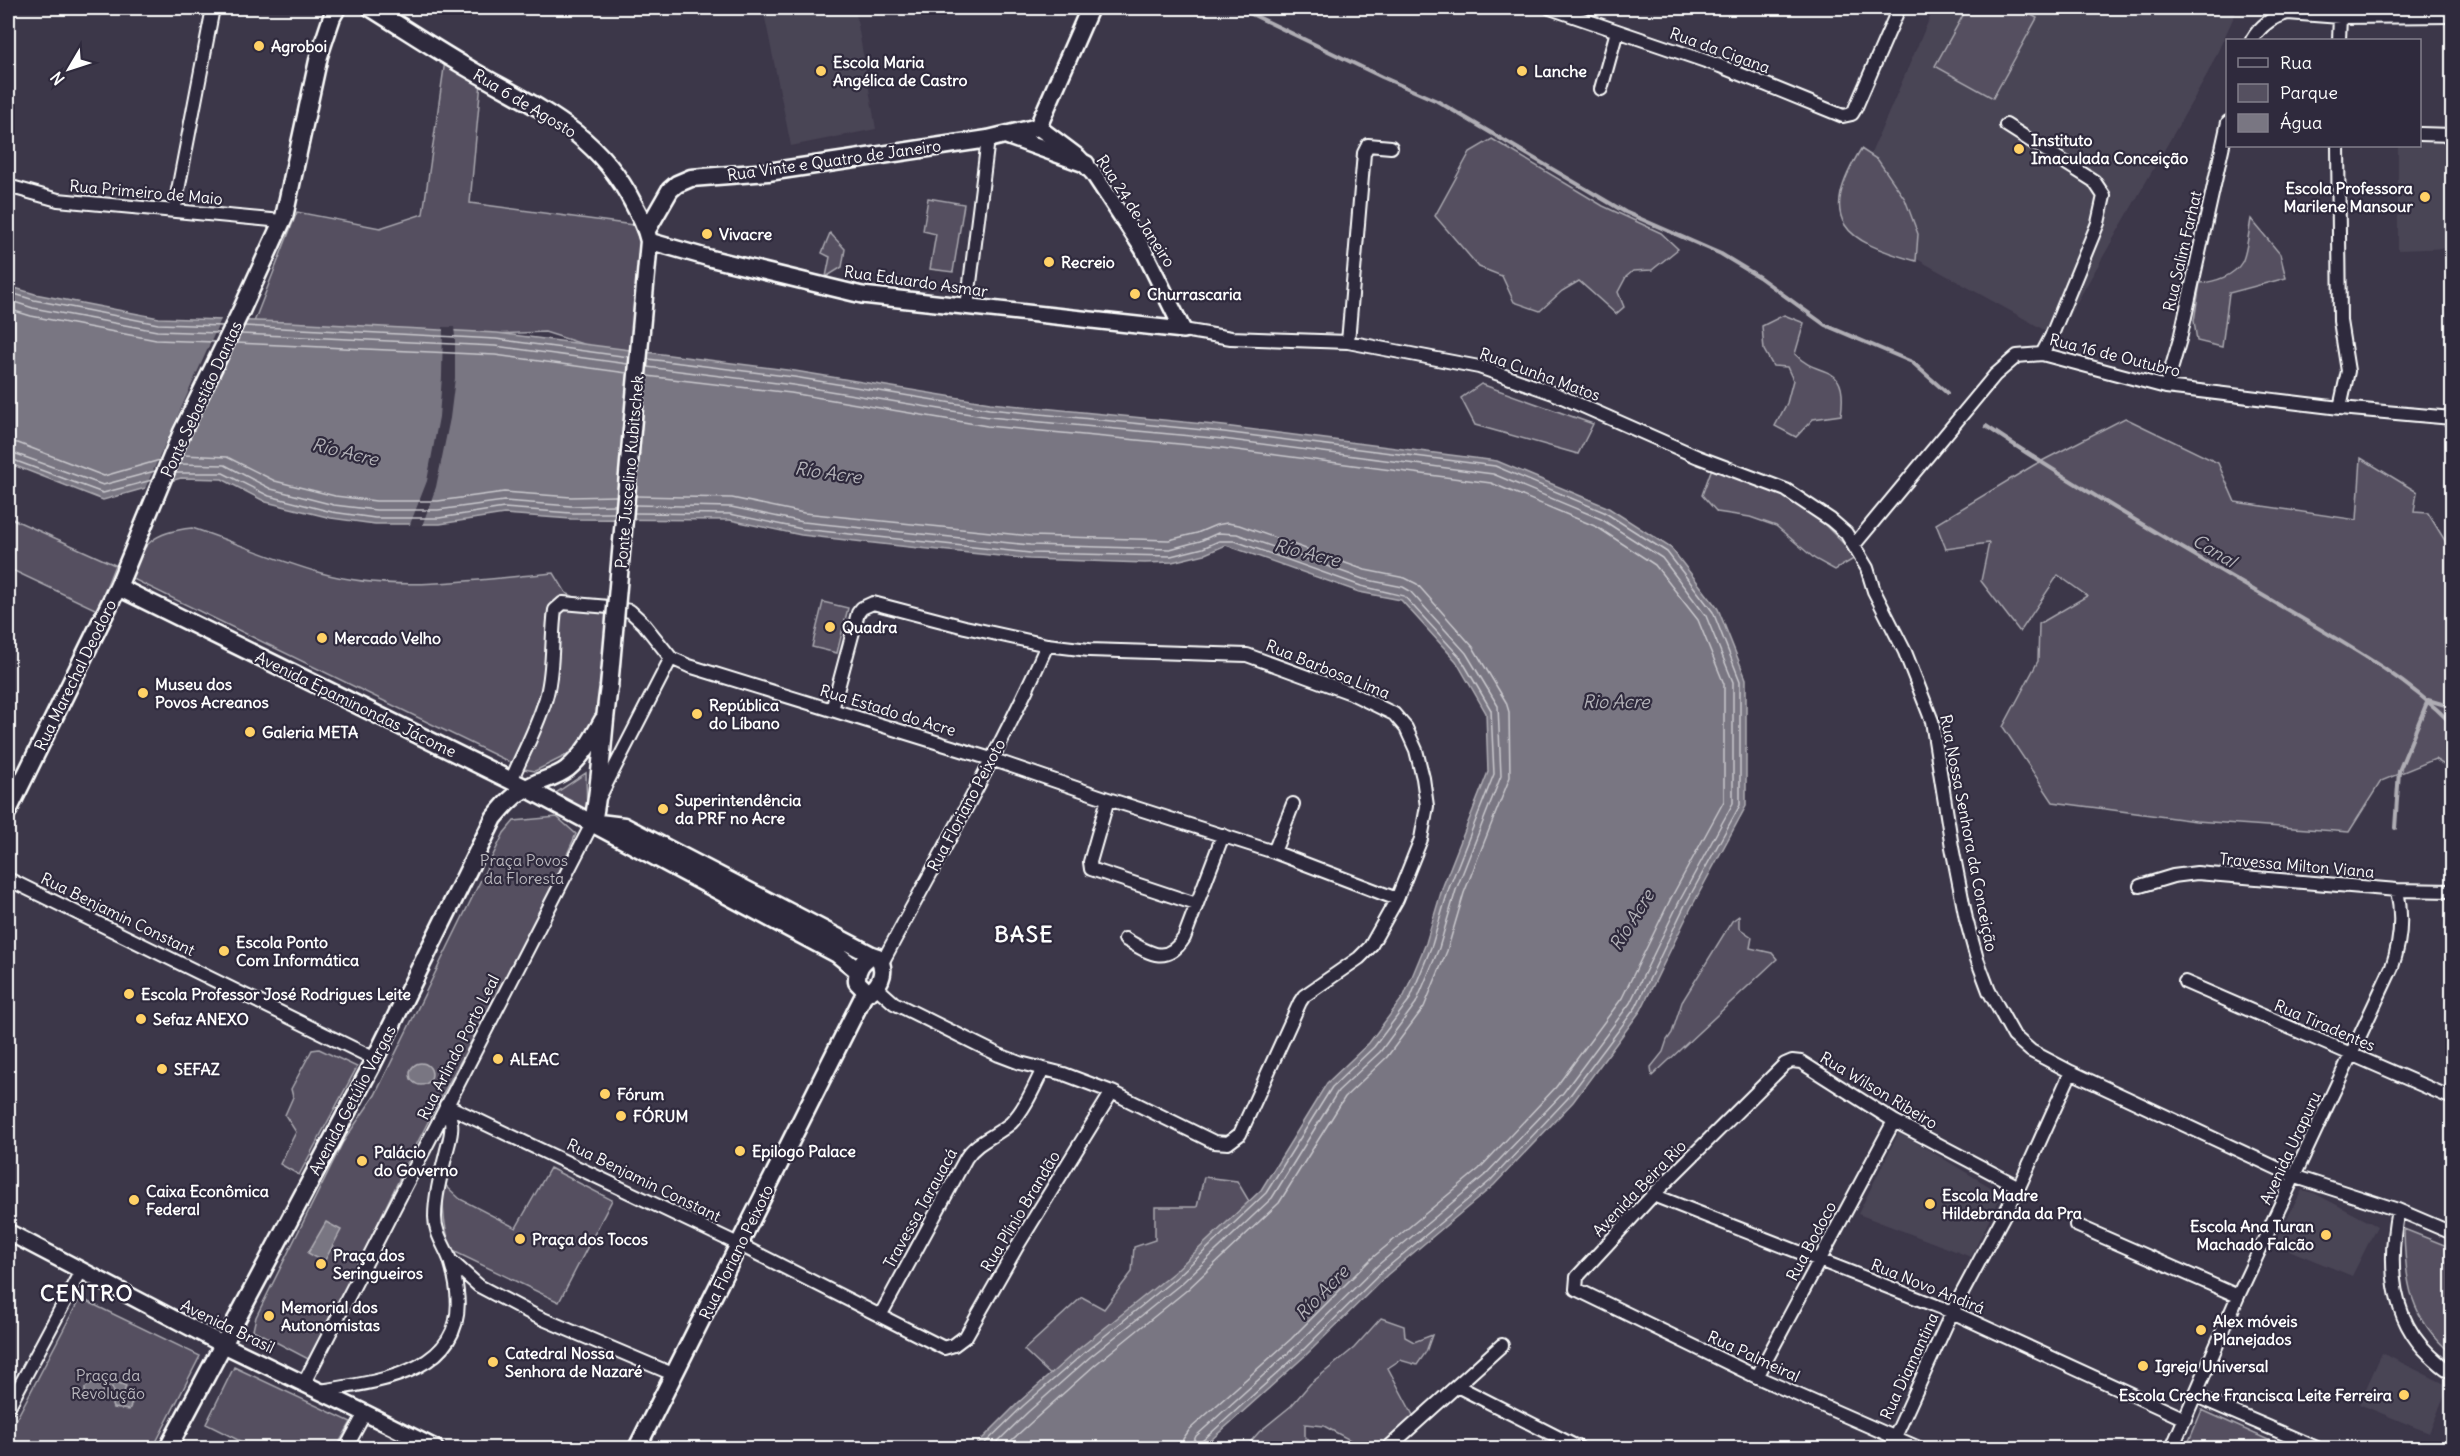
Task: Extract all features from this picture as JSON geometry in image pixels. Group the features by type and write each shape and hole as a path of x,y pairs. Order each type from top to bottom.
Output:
{"main road":[{"name":"Ponte Sebastião Dantas","path":"125,571 182,432 281,224 294,178 319,56 337,8"},
{"name":"Rua 6 de Agosto","path":"371,8 576,131 600,154 621,180 648,243"},
{"path":"1038,127 1090,8"},
{"name":"Rua Vinte e Quatro de Janeiro","path":"648,243 670,190 691,178 768,172 996,137 1038,127"},
{"path":"996,137 1086,164"},
{"name":"Ponte Juscelino Kubitschek","path":"609,687 648,243"},
{"name":"Rua Marechal Deodoro","path":"8,811 125,571"},
{"name":"Avenida Epaminondas Jácome","path":"118,587 519,784 837,954 858,970"},
{"name":"Avenida Getúlio Vargas","path":"592,822 597,802 603,720 609,687"},
{"name":"Avenida Getúlio Vargas","path":"168,1449 375,1059 494,818 519,784 556,777 568,768 589,744 603,720"},
{"name":"Avenida Epaminondas Jácome","path":"592,822 624,826 877,959"},
{"name":"Rua Floriano Peixoto","path":"637,1449 871,989 881,981 877,959 864,960 858,970"},
{"path":"858,970 857,982 871,989"}],"street":[{"path":"174,211 213,8"},
{"name":"Rua da Cigana","path":"1550,8 1720,66 1843,116 1852,114 1855,109 1899,8"},
{"path":"2253,39 2264,24 2288,10 2340,17 2452,16"},
{"path":"2339,39 2340,17"},
{"path":"1601,89 1617,30"},
{"path":"2006,125 2094,181 2101,190 2104,200 2098,223 2042,354"},
{"name":"Rua 24 de Janeiro","path":"1038,127 1086,164 1143,249 1183,330"},
{"name":"Rua Salim Farhat","path":"2166,387 2180,339 2226,131"},
{"path":"2421,134 2452,135"},
{"path":"967,307 996,137"},
{"path":"1348,342 1365,148 1368,145 1391,147"},
{"path":"2338,147 2340,321 2348,371 2340,408"},
{"name":"Rua Primeiro de Maio","path":"8,186 58,200 281,224"},
{"name":"Rua Eduardo Asmar","path":"648,243 862,295 1183,330"},
{"name":"Rua Cunha Matos","path":"1183,330 1231,338 1348,342 1479,367 1553,393 1698,457 1786,490 1831,520 1854,545"},
{"name":"Rua 16 de Outubro","path":"1854,545 2002,367 2017,356 2042,354 2166,387 2340,408 2452,418"},
{"name":"Rua Nossa Senhora da Conceição","path":"1854,545 1867,568 1874,591 1905,651 1932,721 1965,915 1977,959 1989,991 2014,1036 2031,1052 2296,1177 2398,1210 2452,1233"},
{"name":"Rua Estado do Acre","path":"519,784 546,694 552,663 555,610 563,603 587,605 630,611 643,623 671,658 689,666 991,759 1274,852 1397,899"},
{"name":"Rua Barbosa Lima","path":"832,710 858,613 862,608 878,603 965,627 1047,645 1089,650 1247,655 1351,693 1394,714 1406,728 1416,750 1427,806 1421,839 1397,899 1370,948 1304,996 1240,1134 1228,1143 1214,1142 1112,1092"},
{"name":"Rua Floriano Peixoto","path":"877,959 991,759 1047,645"},
{"path":"597,802 671,658"},
{"path":"1108,799 1089,866 1094,872 1196,904"},
{"path":"1274,852 1293,804"},
{"name":"Rua Arlindo Porto Leal","path":"304,1383 592,822"},
{"path":"1125,939 1159,955 1168,955 1177,949 1184,938 1222,835"},
{"name":"Travessa Milton Viana","path":"2140,886 2165,877 2197,873 2397,890 2452,891"},
{"name":"Rua Benjamin Constant","path":"8,879 375,1059"},
{"name":"Avenida Urapuru","path":"2172,1449 2238,1296 2296,1177 2392,967 2399,946 2402,912 2397,890"},
{"name":"Rua Tiradentes","path":"2185,982 2452,1098"},
{"path":"871,989 894,1003 999,1054 1043,1070 1065,1074 1112,1092"},
{"name":"Rua Wilson Ribeiro","path":"1735,1115 1785,1064 1792,1061 1801,1062 1894,1121 2019,1186"},
{"name":"Travessa Tarauacá","path":"880,1316 966,1158 975,1146 1007,1126 1016,1117 1043,1070"},
{"name":"Rua Diamantina","path":"1892,1443 1952,1312 2019,1186 2071,1072"},
{"name":"Rua Plínio Brandão","path":"954,1345 966,1336 1019,1243 1112,1092"},
{"path":"319,1391 387,1380 406,1374 419,1367 442,1347 454,1330 458,1311 457,1292 450,1260 438,1235 435,1220 442,1170 451,1130 446,1105"},
{"name":"Rua Benjamin Constant","path":"446,1105 740,1245 933,1344 944,1348 954,1345"},
{"name":"Avenida Beira Rio","path":"1576,1289 1577,1276 1653,1195 1735,1115"},
{"name":"Rua Bodoco","path":"1757,1377 1894,1121"},
{"name":"Rua Novo Andirá","path":"1653,1195 1952,1312 2185,1419"},
{"path":"2398,1210 2392,1240 2392,1260 2393,1279 2399,1304 2414,1337 2428,1353 2452,1372"},
{"path":"2076,1225 2238,1296"},
{"name":"Avenida Brasil","path":"8,1232 222,1344 435,1449"},
{"path":"450,1260 479,1286 536,1316 675,1375"},
{"path":"8,1408 81,1271"},
{"name":"Rua Palmeiral","path":"1576,1289 1892,1443 1919,1449"},
{"path":"1388,1449 1502,1345"},
{"path":"1457,1386 1579,1449"},
{"path":"2196,1396 2317,1449"},
{"path":"346,1449 365,1413"}],"shaded area":[{"name":"Escola Maria Angélica de Castro","path":"855,8 876,129 791,146 764,13"},
{"name":"Instituto Imaculada Conceição","path":"1934,8 2238,8 2205,79 2057,337 1843,218"},
{"name":"Escola Professora Marilene Mansour","path":"2421,141 2452,142 2452,248 2398,250 2398,147 2421,147"},
{"name":"Escola Madre Hildebranda da Pra","path":"1899,1132 2002,1194 1971,1257 1858,1214"},
{"name":"Escola Ana Turan Machado Falcão","path":"2302,1190 2314,1193 2377,1226 2352,1276 2274,1244"},
{"name":"Escola Creche Francisca Leite Ferreira","path":"2382,1353 2449,1386 2429,1433 2359,1404"}],"green space":[{"path":"1967,8 2018,8 2037,18 1993,98 1935,66"},
{"path":"445,61 481,82 470,203 633,225 642,246 630,359 545,332 465,335 254,322 297,212 380,228 423,214"},
{"path":"1492,139 1603,206 1661,233 1678,249 1652,270 1633,271 1626,277 1618,292 1624,307 1616,314 1579,281 1562,291 1540,311 1514,302 1502,276 1479,267 1435,216 1470,152"},
{"path":"1861,149 1878,160 1905,199 1918,234 1916,261 1870,245 1855,236 1845,224 1840,211 1841,194"},
{"path":"928,198 964,204 953,272 930,269 936,234 923,231"},
{"path":"2251,219 2280,254 2286,278 2229,293 2222,347 2197,341 2194,321 2200,283 2224,277 2239,267 2245,253"},
{"path":"830,233 845,249 842,267 826,277 830,257 822,253"},
{"path":"1784,315 1804,323 1795,354 1804,362 1836,378 1842,397 1841,415 1813,419 1796,437 1775,426 1787,403 1793,380 1787,367 1773,366 1764,350 1762,326"},
{"path":"1481,384 1593,424 1578,454 1475,425 1461,398"},
{"path":"2125,418 2218,463 2235,502 2357,520 2361,458 2417,492 2414,512 2428,513 2452,552 2452,770 2435,759 2381,781 2349,832 2196,821 2053,802 2003,727 2038,661 2039,624 2087,596 2058,575 2020,632 1981,581 1989,543 1946,549 1936,524 2034,465"},
{"path":"1712,468 1759,484 1804,504 1857,557 1835,570 1815,559 1776,526 1750,517 1717,512 1702,495"},
{"path":"8,517 115,565 97,610 8,568"},
{"path":"192,528 321,573 379,583 437,583 554,573 566,593 610,614 598,717 582,743 563,757 535,771 524,769 129,577 151,541 167,533"},
{"name":"Quadra","path":"823,602 848,608 837,653 812,647"},
{"path":"586,773 587,812 553,795"},
{"name":"Praça Povos da Floresta","path":"557,817 576,834 560,871 414,1150 312,1361 253,1330 256,1317 343,1142 375,1095 504,833 514,821"},
{"path":"1739,916 1739,928 1752,937 1750,948 1772,953 1777,959 1652,1076 1651,1067 1663,1052 1682,1002 1732,921"},
{"path":"319,1049 357,1067 299,1175 280,1164 296,1132 285,1115 293,1097 291,1089 312,1050"},
{"name":"Praça dos Tocos","path":"550,1168 612,1200 559,1302 451,1250 443,1210 444,1184 460,1199 516,1228"},
{"path":"1204,1177 1237,1181 1259,1218 1059,1383 1024,1350 1082,1297 1104,1309 1132,1272 1134,1247 1155,1240 1155,1207 1197,1207"},
{"path":"2404,1229 2452,1248 2452,1354 2427,1327 2413,1298 2406,1266"},
{"name":"Praça da Revolução","path":"80,1298 200,1356 153,1448 8,1448 8,1435"},
{"path":"1381,1318 1404,1326 1405,1337 1414,1342 1432,1335 1426,1352 1417,1365 1400,1360 1388,1368 1414,1417 1382,1448 1361,1446 1324,1426 1305,1424 1305,1436 1315,1448 1245,1448 1259,1432 1291,1406 1310,1384 1354,1348"},
{"path":"234,1367 351,1422 336,1448 254,1448 206,1424"},
{"path":"2202,1410 2286,1448 2186,1448"}],"water":[{"name":"Rio Acre","path":"8,286 35,294 159,318 497,333 795,371 990,403 1224,426 1497,461 1607,507 1671,548 1718,609 1746,679 1746,806 1691,908 1641,1010 1573,1102 1494,1185 1387,1275 1306,1355 1202,1448 973,1448 1019,1402 1081,1347 1173,1273 1261,1190 1327,1083 1369,1043 1404,996 1426,943 1443,886 1488,772 1486,713 1456,661 1401,600 1359,592 1226,545 1205,554 1172,562 1145,563 1029,559 909,547 801,535 730,520 571,519 504,514 440,524 375,524 331,518 266,502 222,479 181,478 103,500 8,463"},
{"path":"421,1063 429,1066 432,1074 429,1082 421,1085 413,1082 410,1074 413,1066"},
{"path":"326,1222 341,1230 324,1262 308,1253"},
{"path":"105,1373 114,1381 126,1386 122,1398 132,1403 129,1410 113,1408 110,1399 114,1392 112,1387 104,1388 100,1397 92,1402 85,1396 85,1388 93,1382 92,1377 95,1375 99,1378"}],"pier":[{"path":"222,317 247,317 217,377 171,484 144,491"},
{"path":"443,327 454,327 455,337 455,378 450,418 436,487 422,526 409,527 427,481 439,417"}],"waterway":[{"path":"1239,8 1437,101 1625,212 1721,254 1759,277 1825,325 1912,362 1947,393"},
{"name":"Canal","path":"1986,426 2091,493 2365,656 2411,688 2452,724"},
{"name":"Canal","path":"2395,828 2399,771 2428,700 2452,707"}],"place":[{"name":"Agroboi","path":"259,46"},
{"name":"Escola Maria Angélica de Castro","path":"821,71"},
{"name":"Lanche","path":"1522,71"},
{"name":"Instituto Imaculada Conceição","path":"2019,149"},
{"name":"Escola Professora Marilene Mansour","path":"2425,197"},
{"name":"Vivacre","path":"707,234"},
{"name":"Recreio","path":"1049,262"},
{"name":"Churrascaria","path":"1135,294"},
{"name":"Quadra","path":"830,627"},
{"name":"Mercado Velho","path":"322,638"},
{"name":"Museu dos Povos Acreanos","path":"143,693"},
{"name":"República do Líbano","path":"697,714"},
{"name":"Galeria META","path":"250,732"},
{"name":"Superintendência da PRF no Acre","path":"663,809"},
{"name":"Escola Ponto Com Informática","path":"224,951"},
{"name":"Escola Professor José Rodrigues Leite","path":"129,994"},
{"name":"Sefaz ANEXO","path":"141,1019"},
{"name":"ALEAC","path":"498,1059"},
{"name":"SEFAZ","path":"162,1069"},
{"name":"Fórum","path":"605,1094"},
{"name":"FÓRUM","path":"621,1116"},
{"name":"Epilogo Palace","path":"740,1151"},
{"name":"Palácio do Governo","path":"362,1161"},
{"name":"Caixa Econômica Federal","path":"134,1200"},
{"name":"Escola Madre Hildebranda da Pra","path":"1930,1204"},
{"name":"Escola Ana Turan Machado Falcão","path":"2326,1235"},
{"name":"Praça dos Tocos","path":"520,1239"},
{"name":"Praça dos Seringueiros","path":"321,1264"},
{"name":"Memorial dos Autonomistas","path":"269,1316"},
{"name":"Alex móveis Planejados","path":"2201,1330"},
{"name":"Catedral Nossa Senhora de Nazaré","path":"493,1362"},
{"name":"Igreja Universal","path":"2143,1366"},
{"name":"Escola Creche Francisca Leite Ferreira","path":"2404,1395"}],"district":[{"name":"BASE","path":"1024,934"},
{"name":"CENTRO","path":"87,1293"}],"water label":[{"name":"Río Acre","path":"345,452"},
{"name":"Río Acre","path":"828,473"},
{"name":"Río Acre","path":"1307,553"},
{"name":"Río Acre","path":"1632,920"},
{"name":"Río Acre","path":"1322,1293"}]}
